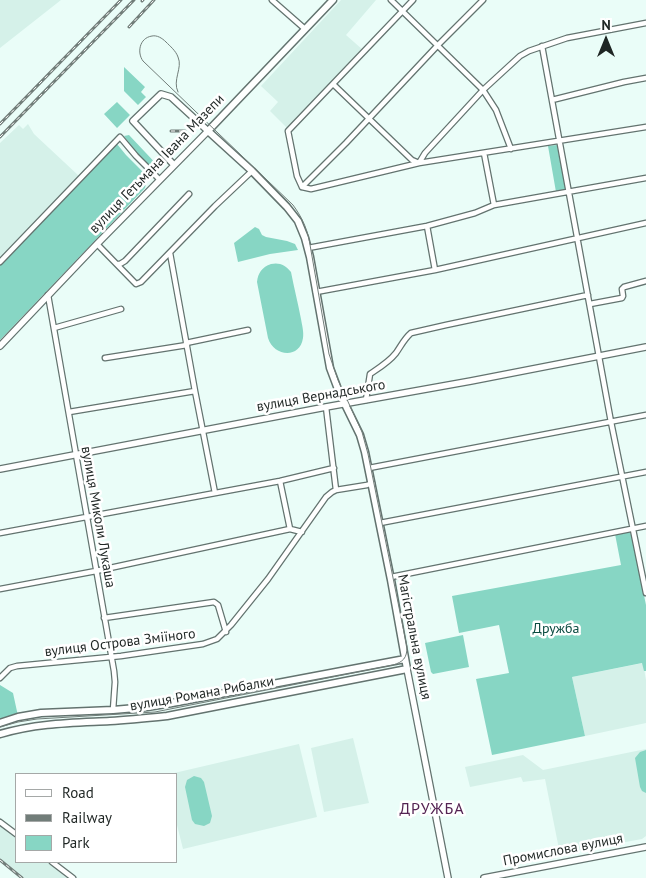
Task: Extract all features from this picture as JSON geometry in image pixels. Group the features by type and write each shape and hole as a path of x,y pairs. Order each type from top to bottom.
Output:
{"main road":[{"name":"вулиця Гетьмана Івана Мазепи","path":"208,131 333,0"},
{"name":"Магістральна вулиця","path":"208,131 252,171 293,213 308,248 330,368 344,404 363,443 369,468 407,669"},
{"name":"вулиця Романа Рибалки","path":"0,723 18,717 41,713 147,707 405,659"},
{"name":"вулиця Романа Рибалки","path":"0,734 53,723 168,716 407,669"}],"street":[{"path":"272,0 304,29"},
{"path":"391,0 483,90 496,110 511,149"},
{"path":"413,0 288,130 297,176 302,186 311,189 419,163 646,126"},
{"path":"302,186 346,143 483,0"},
{"path":"419,163 424,153 483,90 529,50 568,38 646,23"},
{"path":"542,46 611,422 646,593"},
{"path":"552,100 646,78"},
{"path":"333,84 412,160 419,163"},
{"path":"174,165 133,121 161,94 171,97 208,131"},
{"name":"вулиця Гетьмана Івана Мазепи","path":"0,346 96,244 208,131"},
{"path":"0,262 120,137 159,180"},
{"path":"484,153 494,205"},
{"path":"96,244 138,284 252,171"},
{"path":"308,248 427,226 475,213 494,205 646,178"},
{"path":"118,264 122,263 189,194"},
{"path":"316,292 435,270 646,223"},
{"path":"427,226 435,270"},
{"path":"170,254 215,493"},
{"path":"590,304 620,298 623,296 622,289 624,287 646,281"},
{"name":"вулиця Миколи Лукаша","path":"48,295 111,657 114,682 112,710"},
{"path":"366,400 370,374 384,365 411,334 588,295"},
{"path":"54,328 121,309"},
{"path":"105,358 187,344 248,330"},
{"name":"вулиця Вернадського","path":"0,469 646,347"},
{"path":"69,412 195,391"},
{"path":"326,407 336,490 372,483"},
{"path":"369,468 646,415"},
{"path":"0,533 280,481 334,468"},
{"path":"380,523 646,472"},
{"path":"280,481 290,529"},
{"name":"вулиця Острова Зміїного","path":"0,678 10,668 17,666 111,657 203,644 217,639 226,632 271,575 326,497 336,490"},
{"path":"391,577 646,526"},
{"path":"0,589 96,571 290,529 302,532"},
{"path":"104,618 214,602 218,605 226,632"},
{"name":"Магістральна вулиця","path":"407,669 448,878"},
{"path":"0,822 15,833"},
{"name":"Промислова вулиця","path":"484,878 646,846"},
{"path":"53,863 73,878"}],"shaded area":[{"path":"0,0 61,0 0,48"},
{"path":"341,0 376,0 346,35 363,50 288,129 270,111 278,102 261,86"},
{"path":"28,124 34,134 79,176 0,258 0,143 19,125 23,129"},
{"path":"643,663 646,680 646,723 585,736 572,677"},
{"path":"353,738 369,803 324,812 311,748"},
{"path":"299,744 317,817 183,849 178,829 178,773 174,773"},
{"path":"646,749 646,836 642,839 560,854 545,779 523,782 521,777 470,787 465,767 523,755 543,770"},
{"path":"0,824 15,835 15,863 52,863 73,878 22,878 0,860"}],"green space":[{"path":"124,67 145,87 141,92 146,97 138,105 124,91"},
{"path":"117,102 130,115 117,128 104,114"},
{"path":"129,135 161,169 156,172 140,158 124,136"},
{"path":"117,144 146,175 145,188 0,340 0,265"},
{"path":"557,145 566,190 556,192 548,146"},
{"path":"255,227 266,237 295,244 298,250 270,254 238,262 234,243"},
{"path":"277,263 282,265 291,272 303,333 301,345 292,352 281,352 271,344 268,338 257,282 261,271 271,264"},
{"name":"Дружба","path":"628,531 632,538 646,605 646,671 644,671 642,663 572,677 585,736 492,755 476,679 509,673 499,625 459,633 452,596 621,565 615,534"},
{"path":"463,635 469,667 433,674 425,643"},
{"path":"0,685 13,693 18,716 0,721"},
{"path":"646,750 646,793 640,787 635,758 640,752"},
{"path":"194,776 201,778 204,782 212,816 210,823 204,826 195,824 192,820 185,787 187,780"}],"tram line":[{"path":"0,727 37,719 155,712 393,665 402,661 406,654 407,647 368,454 362,432 338,380 329,354 305,225 293,205 143,61 140,54 140,46 148,37 158,36 177,55 179,65 176,88 178,92"}],"railway":[{"path":"0,124 121,0"},
{"path":"0,137 134,0"},
{"path":"129,27 154,0"},
{"path":"171,131 185,131"},
{"path":"0,860 22,878"}],"district":[{"name":"ДРУЖБА","path":"432,809"}]}
